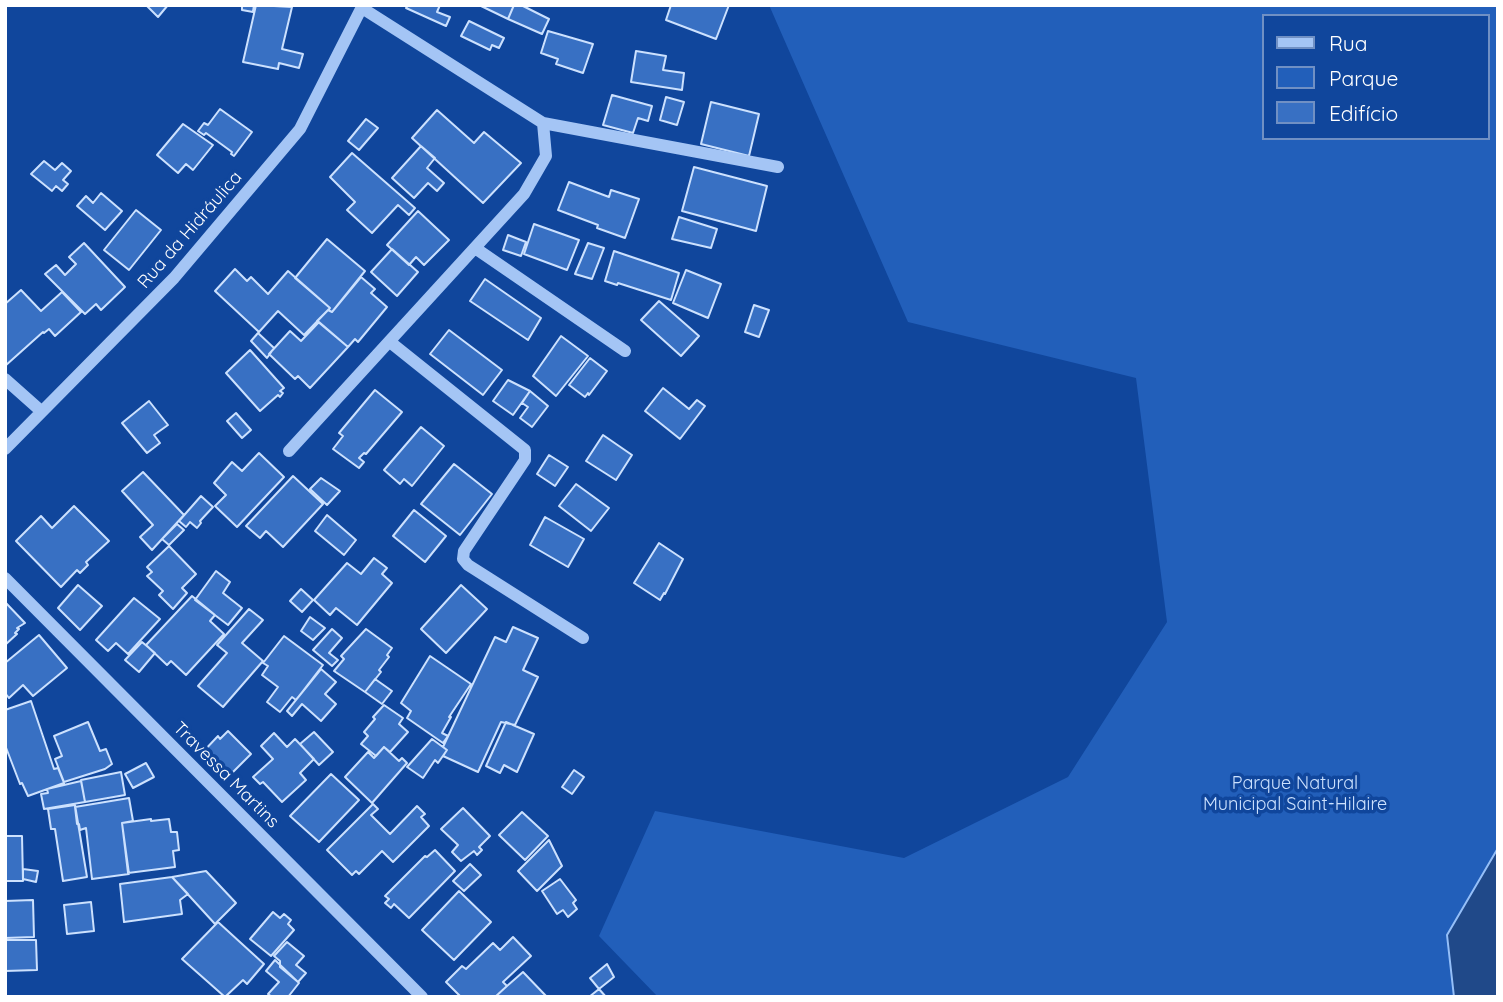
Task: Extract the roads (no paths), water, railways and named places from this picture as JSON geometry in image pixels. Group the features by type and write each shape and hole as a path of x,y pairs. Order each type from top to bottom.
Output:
{"street":[{"path":"362,6 543,123 778,167"},
{"name":"Rua da Hidráulica","path":"5,449 174,278 300,129 362,6"},
{"path":"289,451 524,194 546,156 543,123"},
{"path":"475,248 625,351"},
{"path":"390,342 525,450 525,460 464,551 463,559 468,565 583,638"},
{"path":"5,380 41,411"},
{"name":"Travessa Martins","path":"5,578 422,997"}],"park label":[{"name":"Parque Natural Municipal Saint-Hilaire","path":"1295,794"}]}
